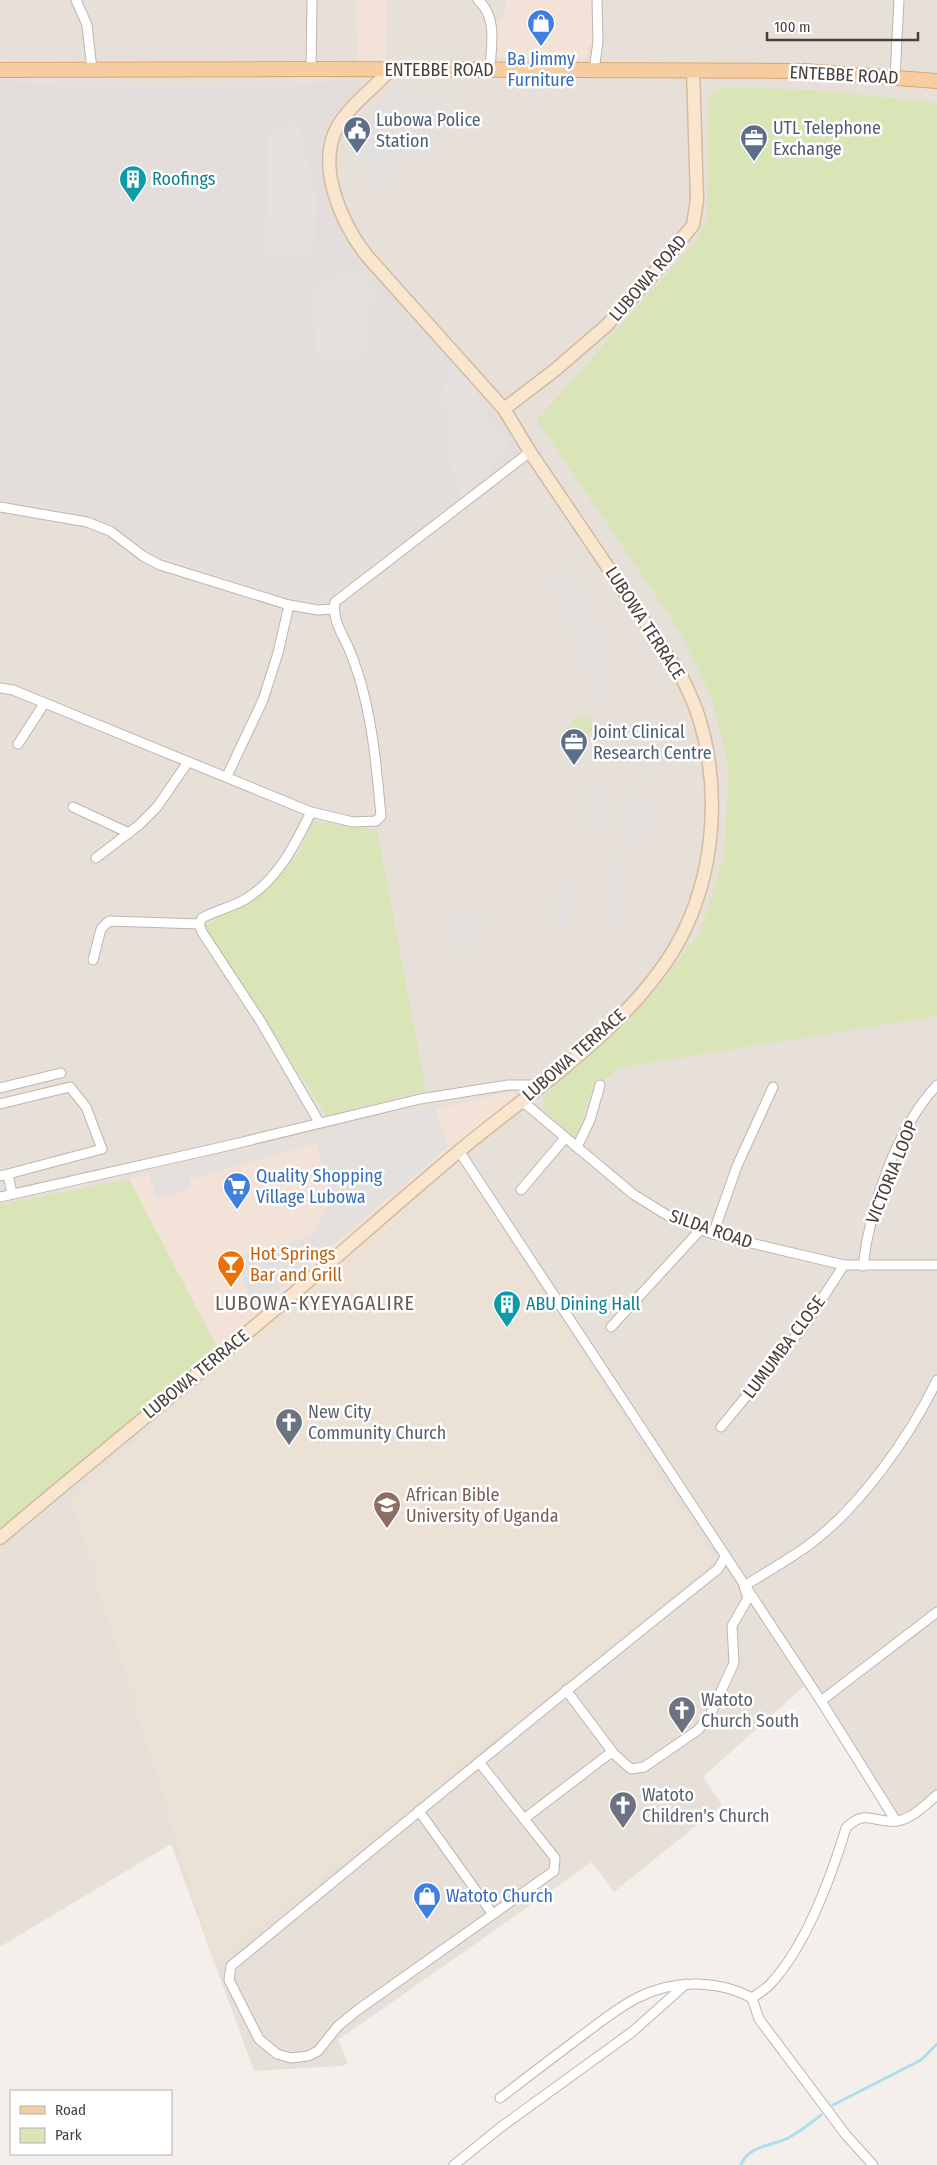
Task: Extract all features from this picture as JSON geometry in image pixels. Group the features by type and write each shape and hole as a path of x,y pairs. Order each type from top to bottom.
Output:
{"main road":[{"name":"ENTEBBE ROAD","path":"0,70 311,68 390,70 804,71 937,81"}],"street":[{"path":"76,0 87,25 92,70"},
{"path":"311,68 312,0"},
{"path":"478,0 487,11 492,27 490,70"},
{"path":"594,70 598,42 597,0"},
{"path":"895,78 899,0"},
{"name":"LUBOWA TERRACE","path":"0,1538 291,1296 459,1151 540,1086 624,1012 658,973 685,930 704,876 711,838 709,762 698,714 682,677 530,452 504,409 367,256 352,235 335,196 330,158 334,133 343,119 390,70"},
{"name":"LUBOWA ROAD","path":"504,409 555,370 606,326 645,284 693,225 697,200 693,70"},
{"path":"0,688 13,690 311,812 353,822 373,822 382,816 374,748 362,693 349,648 334,616 335,602 530,452"},
{"path":"0,507 87,522 110,531 152,561 289,605 318,610 334,608"},
{"path":"227,776 263,700 278,653 289,605"},
{"path":"18,744 44,704"},
{"path":"96,858 129,833 157,807 188,762"},
{"path":"73,807 129,833"},
{"path":"311,812 278,869 264,886 243,900 202,918 199,924 202,932 266,1029 319,1122"},
{"path":"93,960 101,930 109,921 199,924"},
{"path":"0,1088 61,1073"},
{"name":"VICTORIA LOOP","path":"863,1266 870,1222 898,1148 915,1114 937,1084"},
{"path":"0,1197 222,1148 319,1122 420,1099 508,1085 540,1086"},
{"path":"577,1147 590,1120 600,1086"},
{"path":"0,1104 70,1087 86,1107 102,1149 4,1175 12,1194"},
{"path":"713,1234 736,1166 773,1087"},
{"name":"SILDA ROAD","path":"522,1101 633,1194 670,1217 701,1230 844,1265 937,1265"},
{"path":"521,1190 565,1138"},
{"path":"459,1151 821,1701 896,1821"},
{"path":"611,1327 701,1230"},
{"name":"LUMUMBA CLOSE","path":"721,1427 805,1325 844,1265"},
{"path":"744,1586 807,1546 868,1488 937,1380"},
{"path":"479,1762 555,1858 556,1865 554,1871 492,1913 359,2009 338,2026 318,2051 308,2056 291,2058 277,2054 260,2039 229,1980 231,1966 566,1690 718,1569 725,1557"},
{"path":"566,1690 614,1754 631,1770 644,1767 698,1730 710,1714 734,1663 732,1626 748,1598 744,1586"},
{"path":"821,1701 937,1612"},
{"path":"524,1818 609,1754 614,1754"},
{"path":"752,1998 774,1981 818,1907 846,1828 855,1819 861,1817 896,1821 917,1811 937,1795"},
{"path":"419,1811 492,1913"},
{"path":"454,2165 501,2127 632,2032 686,1984"},
{"path":"500,2098 628,2002 656,1989 686,1984 730,1987 752,1998 759,2018 846,2134 874,2165"}],"shaded area":[{"path":"0,0 937,0 937,1789 917,1806 897,1817 811,1680 703,1777 722,1805 614,1892 592,1862 338,2040 348,2063 342,2066 254,2071 171,1844 0,1947"},
{"path":"356,0 387,0 386,62 358,61"},
{"path":"507,0 595,0 594,37 585,60 493,57 493,21 501,21"},
{"path":"372,82 351,96 333,116 321,154 322,182 333,211 366,262 505,427 519,455 451,509 318,600 304,600 156,556 112,526 52,507 0,500 0,83 177,88"},
{"path":"394,92 457,92 423,162 391,162 390,185 371,185 372,164 350,163 351,142"},
{"path":"297,119 317,198 314,254 266,260 268,133 275,131 286,122"},
{"path":"358,268 382,297 366,308 366,356 357,356 343,362 330,360 316,354 315,321 311,321 310,297 314,285"},
{"path":"452,360 479,396 480,405 508,440 507,451 462,500 449,461 448,412 440,398"},
{"path":"563,566 582,590 606,646 609,698 598,699 597,666 584,667 573,631 560,600 544,582"},
{"path":"617,724 666,758 651,777 617,751 611,733"},
{"path":"588,782 607,782 603,827 585,825"},
{"path":"648,796 649,825 637,843 616,828 624,797"},
{"path":"608,859 621,860 618,923 605,922"},
{"path":"562,881 575,882 565,928 554,927 553,924"},
{"path":"470,907 485,913 467,955 454,949 458,937 449,933 457,914 466,917"},
{"path":"513,1091 515,1094 513,1099 249,1320 218,1349 129,1179"},
{"path":"435,1108 448,1147 256,1310 234,1258 311,1236 332,1200 316,1143 190,1179 190,1188 157,1199 149,1175"},
{"name":"African Bible University of Uganda","path":"458,1159 715,1561 215,1963 70,1497"}],"green space":[{"path":"727,87 829,91 937,103 937,1016 617,1068 606,1079 596,1082 576,1140 546,1112 543,1105 544,1096 652,995 700,932 724,857 729,770 712,698 680,631 537,420 695,242 707,217 708,101 714,92"},
{"path":"586,716 589,717 595,728 591,732 583,736 559,735 573,721"},
{"path":"313,821 377,830 426,1090 327,1116 204,926 223,914 255,901 299,852"},
{"path":"129,1179 218,1349 0,1531 0,1205"}],"waterway":[{"path":"833,2105 921,2060 937,2044"},
{"path":"741,2165 749,2153 788,2138 821,2115"}],"place":[{"name":"Ba Jimmy Furniture","path":"541,47"},
{"name":"Lubowa Police Station","path":"357,154"},
{"name":"UTL Telephone Exchange","path":"754,162"},
{"name":"Roofings","path":"133,203"},
{"name":"Joint Clinical Research Centre","path":"574,766"},
{"name":"Quality Shopping Village Lubowa","path":"237,1210"},
{"name":"Hot Springs Bar and Grill","path":"231,1288"},
{"name":"ABU Dining Hall","path":"507,1328"},
{"name":"New City Community Church","path":"289,1446"},
{"name":"African Bible University of Uganda","path":"387,1529"},
{"name":"Watoto Church South","path":"682,1734"},
{"name":"Watoto Children's Church","path":"623,1829"},
{"name":"Watoto Church","path":"427,1920"}],"district":[{"name":"LUBOWA-KYEYAGALIRE","path":"315,1303"}]}
